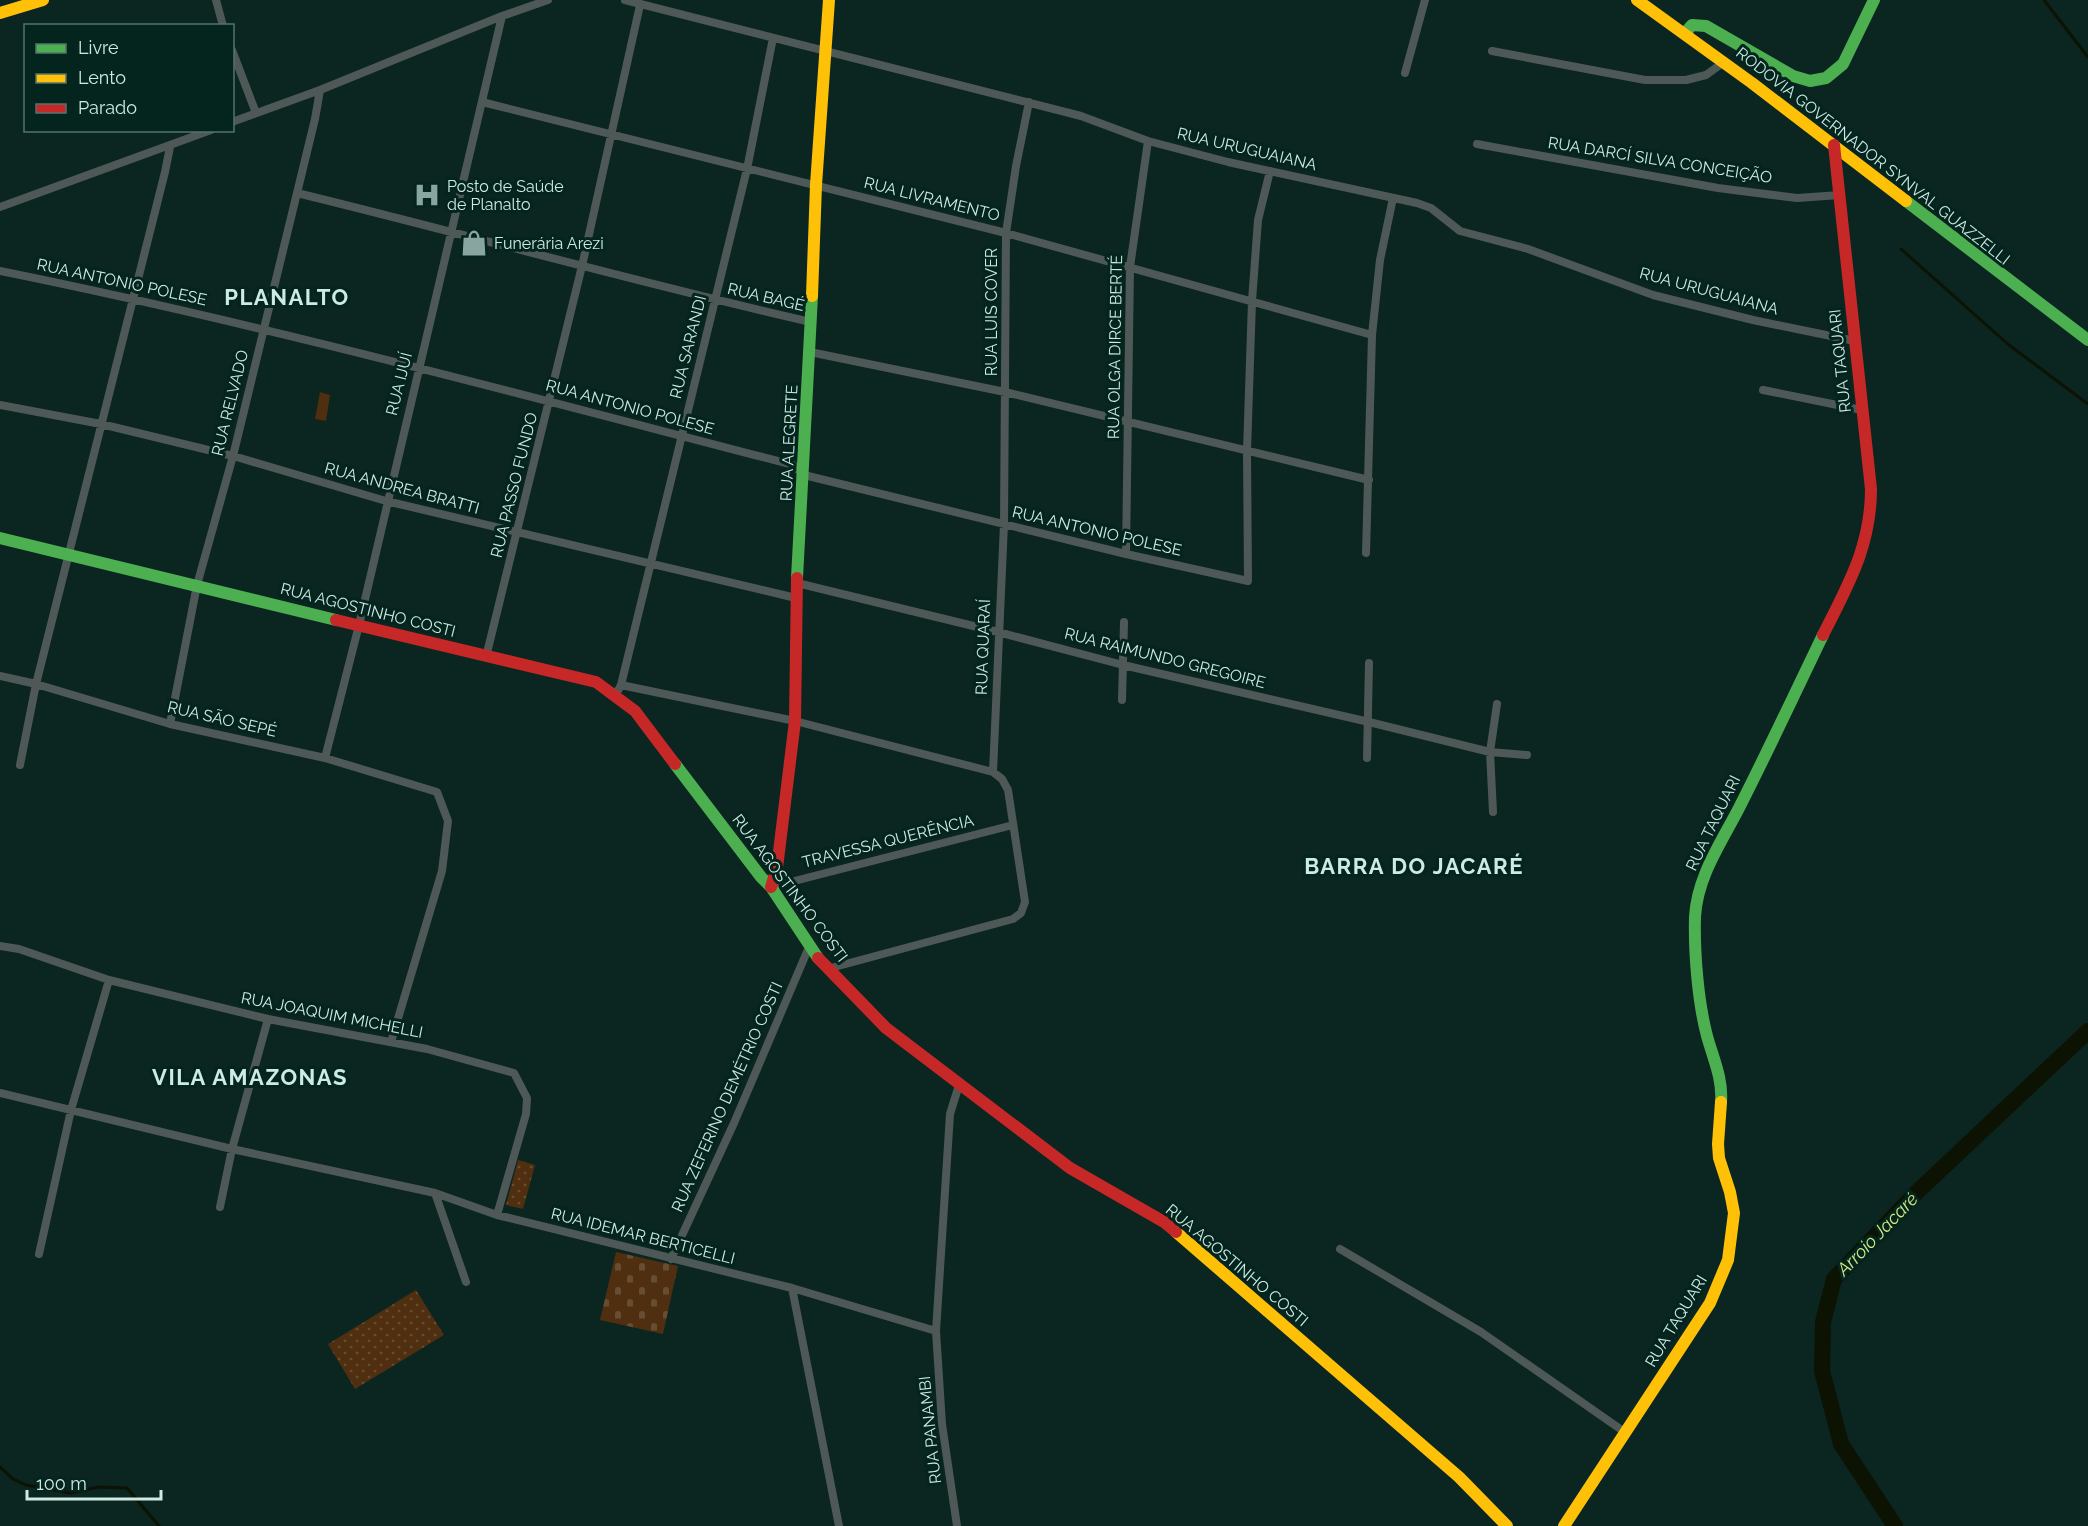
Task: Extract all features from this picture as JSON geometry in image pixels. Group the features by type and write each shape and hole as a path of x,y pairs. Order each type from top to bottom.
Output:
{"street":[{"path":"0,13 43,0"},
{"path":"216,0 222,24"},
{"path":"234,121 320,90 502,16 548,0"},
{"name":"RUA URUGUAIANA","path":"625,0 1029,102 1081,116 1148,141 1228,162 1431,208 1460,231 1528,249 1653,295 1753,320 1855,341"},
{"name":"RUA ALEGRETE","path":"771,887 777,868 795,721 796,598 804,476 816,185 829,0"},
{"path":"1406,73 1425,0"},
{"name":"RODOVIA GOVERNADOR SYNVAL GUAZZELLI","path":"1637,0 1724,62 1988,266 2088,340"},
{"path":"1685,33 1692,25 1706,26 1792,76 1810,81 1826,78 1843,64 1874,0"},
{"name":"RUA PASSO FUNDO","path":"486,657 582,266 640,5"},
{"name":"RUA IJUÍ","path":"325,758 359,625 502,16"},
{"name":"RUA SARANDI","path":"618,690 747,169 773,38"},
{"path":"1492,51 1646,80 1686,80 1706,75 1724,62"},
{"path":"234,55 256,113"},
{"name":"RUA RELVADO","path":"170,724 197,585 233,456 320,90"},
{"name":"RUA LIVRAMENTO","path":"482,102 1006,233 1372,335"},
{"name":"RUA LUIS COVER","path":"1004,524 1006,233 1029,102"},
{"path":"0,207 206,132"},
{"name":"RUA OLGA DIRCE BERTÉ","path":"1126,554 1130,267 1148,141"},
{"name":"RUA DARCÍ SILVA CONCEIÇÃO","path":"1477,144 1718,188 1797,198 1840,195"},
{"name":"RUA TAQUARI","path":"1564,1526 1710,1303 1728,1260 1734,1214 1730,1191 1722,1172 1719,1151 1722,1093 1699,995 1695,917 1698,900 1708,866 1739,808 1859,562 1870,511 1870,489 1833,145"},
{"path":"20,765 36,684 170,147"},
{"path":"1248,452 1252,301 1258,220 1270,171"},
{"name":"RUA BAGÉ","path":"297,193 452,230 715,300 811,322"},
{"path":"1366,553 1372,335 1380,260 1393,198"},
{"name":"RUA ANTONIO POLESE","path":"0,271 134,298 550,401 794,465 804,476 1126,554 1248,581 1248,452"},
{"path":"810,352 1005,392 1369,480"},
{"path":"1763,390 1862,410"},
{"name":"RUA ANDREA BRATTI","path":"0,405 101,424 233,456 387,501 796,598"},
{"name":"RUA QUARAÍ","path":"993,772 1004,524"},
{"name":"RUA AGOSTINHO COSTI","path":"0,538 596,682 618,690 771,887 809,947 827,969 886,1028 1070,1168 1164,1222 1459,1478 1507,1526"},
{"name":"RUA RAIMUNDO GREGOIRE","path":"797,583 1123,665 1490,752 1527,755"},
{"path":"1122,700 1124,622"},
{"path":"1367,758 1369,663"},
{"name":"RUA SÃO SEPÉ","path":"0,676 36,684 170,724 325,758 437,792 448,821 442,871 391,1042"},
{"path":"618,690 795,721 993,772 1002,780 1008,790 1025,902 1021,913 1013,919 827,969"},
{"path":"1493,812 1490,752 1497,704"},
{"name":"TRAVESSA QUERÊNCIA","path":"771,887 1013,825"},
{"name":"RUA JOAQUIM MICHELLI","path":"0,946 20,949 108,980 268,1019 427,1049 514,1073 527,1098 526,1114 497,1215"},
{"name":"RUA ZEFERINO DEMÉTRIO COSTI","path":"670,1259 734,1123 809,947"},
{"path":"39,1254 71,1110 108,980"},
{"path":"220,1207 232,1149 268,1019"},
{"name":"RUA PANAMBI","path":"957,1526 942,1424 936,1331 950,1114 959,1085"},
{"name":"RUA IDEMAR BERTICELLI","path":"0,1093 232,1149 435,1193 497,1215 792,1288 936,1331"},
{"path":"435,1193 466,1282"},
{"path":"1340,1250 1481,1332 1626,1432"},
{"path":"792,1288 838,1526"}],"green space":[{"path":"320,392 330,395 326,421 315,419"},
{"path":"518,1160 535,1165 523,1209 506,1205"},
{"path":"616,1252 678,1266 663,1334 600,1320"},
{"path":"416,1290 444,1335 355,1389 328,1344"}],"waterway":[{"path":"2044,0 2088,57"},
{"path":"1901,249 2009,345 2088,404"},
{"name":"Arroio Jacaré","path":"1895,1526 1841,1444 1822,1371 1823,1322 1834,1279 1917,1192 2088,1031"},
{"path":"0,1467 13,1479 26,1485 70,1493 98,1487 127,1488 159,1526"}],"traffic: fast":[{"path":"1685,33 1692,25 1706,26 1793,76 1810,81 1826,78 1843,64 1874,0"},
{"path":"1906,201 2088,340"},
{"path":"797,578 812,296"},
{"path":"0,538 336,620"},
{"path":"1721,1102 1719,1077 1704,1023 1697,977 1695,917 1700,888 1711,861 1750,787 1823,635"},
{"path":"675,764 771,887 818,958"}],"traffic: slow":[{"path":"0,13 43,0"},
{"path":"812,296 816,185 829,0"},
{"path":"1637,0 1752,83 1906,201"},
{"path":"1564,1526 1710,1303 1728,1260 1734,1213 1719,1158 1721,1102"},
{"path":"1176,1232 1459,1477 1507,1526"}],"traffic: jam":[{"path":"1823,635 1849,582 1862,547 1870,510 1871,489 1834,145"},
{"path":"771,887 777,868 795,721 797,578"},
{"path":"336,620 596,682 635,711 675,764"},
{"path":"818,958 886,1028 1070,1168 1164,1222 1176,1232"}],"place":[{"name":"Posto de Saúde de Planalto","path":"427,195"},
{"name":"Funerária Arezi","path":"474,243"}],"district":[{"name":"PLANALTO","path":"287,297"},
{"name":"BARRA DO JACARÉ","path":"1414,866"},
{"name":"VILA AMAZONAS","path":"250,1077"}]}
